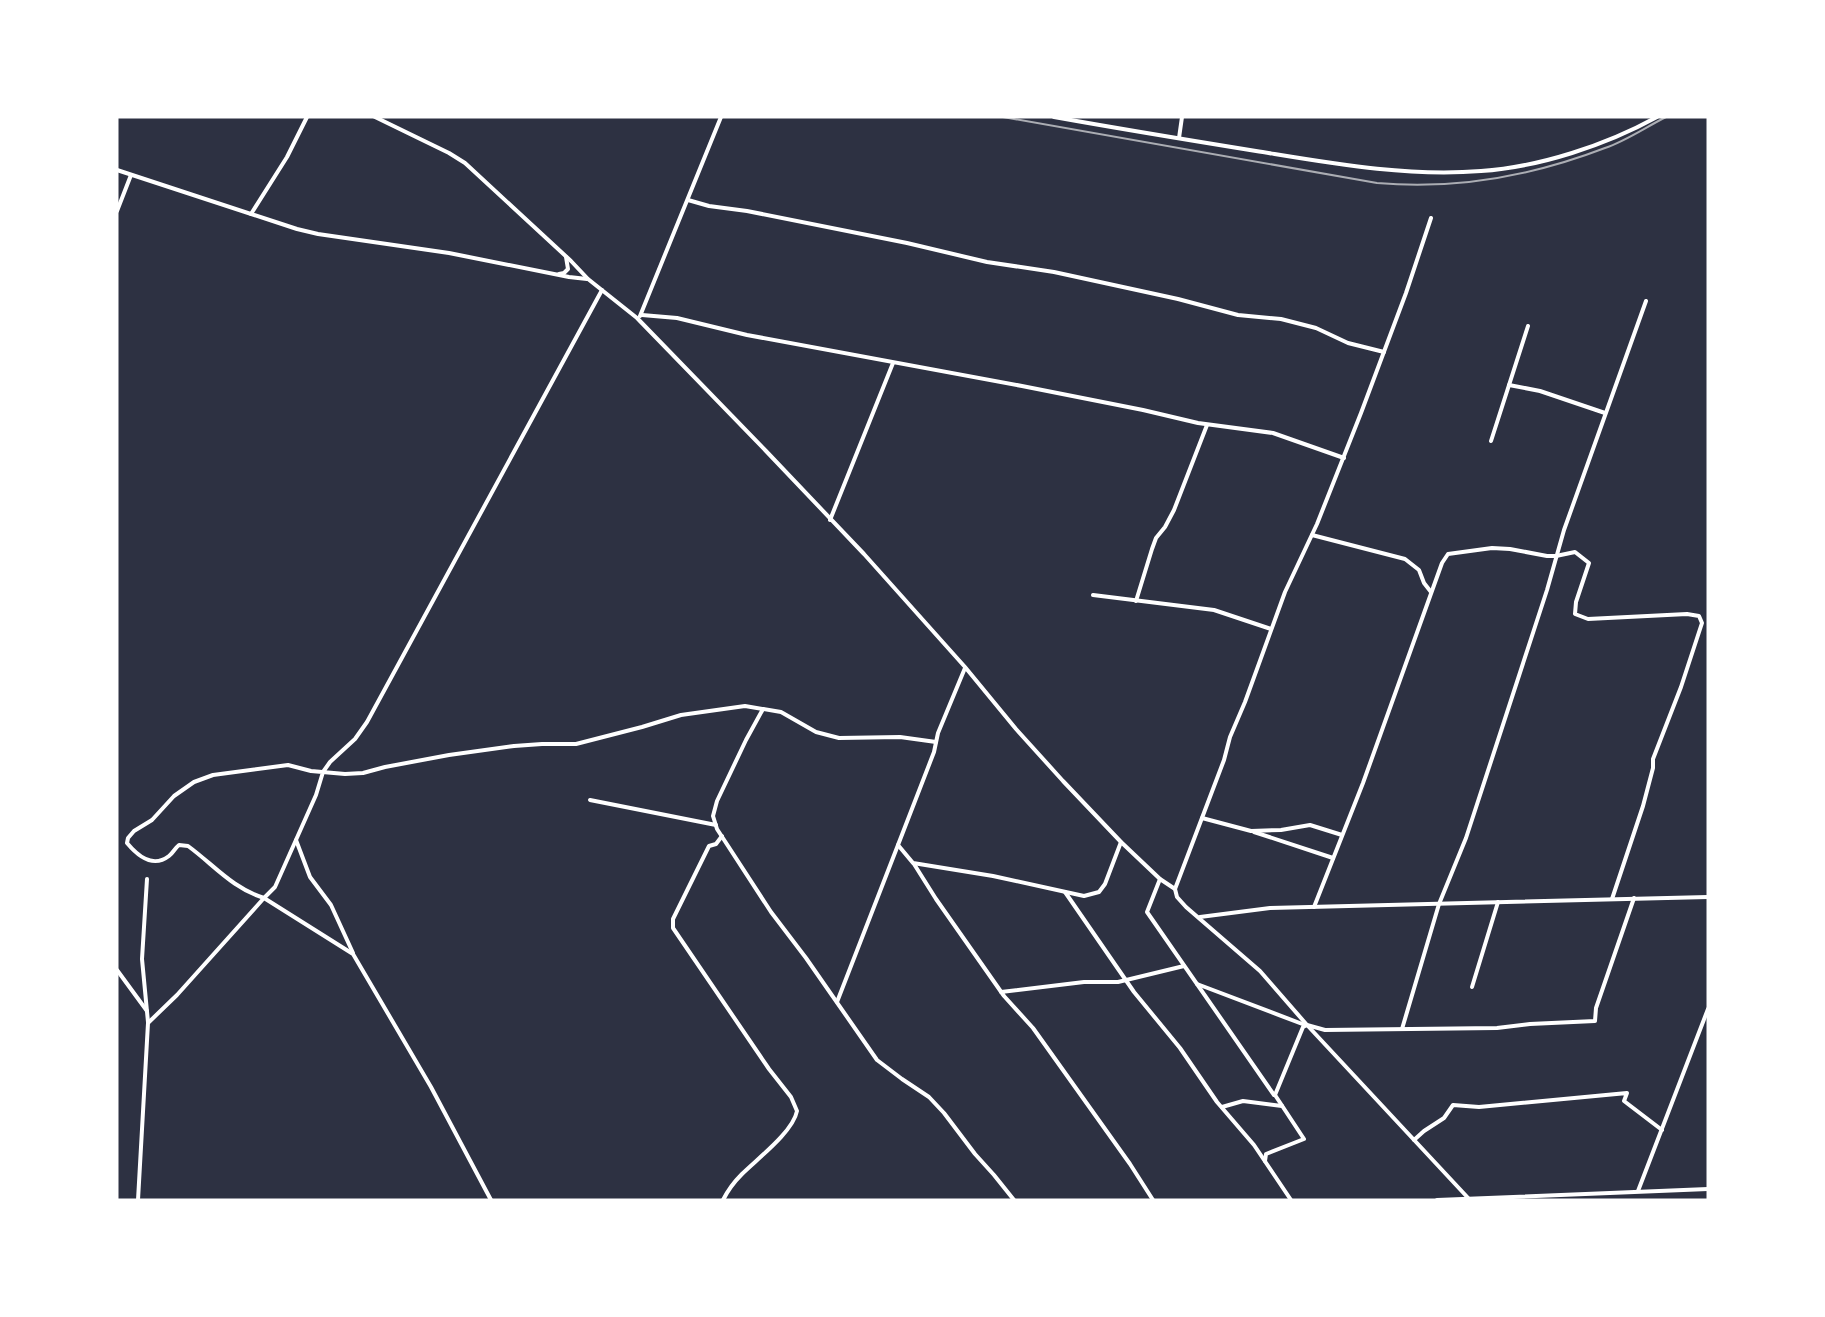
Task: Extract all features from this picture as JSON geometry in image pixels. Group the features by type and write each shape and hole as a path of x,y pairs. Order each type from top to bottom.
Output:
{"street":[{"path":"251,214 287,157 308,117"},
{"path":"375,117 465,163 588,279 639,316 864,554 1024,738 1121,842 1160,879 1175,889"},
{"path":"639,316 721,117"},
{"path":"1054,117 1353,167 1417,172 1480,171 1516,167 1582,150 1640,127 1657,117"},
{"path":"1179,138 1182,117"},
{"path":"117,170 318,234 449,253 588,279"},
{"path":"117,210 131,175"},
{"path":"688,200 709,206 907,243 987,262 1054,272 1238,315 1281,319 1316,328 1348,343 1384,352"},
{"path":"1431,218 1406,293 1344,458 1285,592 1175,889 1176,897 1186,907 1260,971 1307,1025 1470,1199"},
{"path":"559,275 568,269 566,256"},
{"path":"148,1023 177,995 275,887 316,795 323,772 330,762 355,739 367,722 602,290"},
{"path":"1402,1029 1439,904 1466,838 1564,530 1646,301"},
{"path":"639,316 677,318 747,335 1022,386 1207,424 1273,433 1344,458"},
{"path":"1491,441 1528,326"},
{"path":"830,520 893,363"},
{"path":"1509,385 1540,391 1605,413"},
{"path":"1136,601 1156,538 1166,527 1174,510 1207,424"},
{"path":"1312,535 1405,559 1419,570 1424,583 1431,592"},
{"path":"1314,907 1371,762 1442,563 1448,554 1492,548 1556,556 1575,552 1589,563 1576,602 1575,614 1588,619 1687,614 1699,616 1702,623 1681,687 1653,759 1653,768 1643,806 1612,899"},
{"path":"1094,595 1214,610 1271,629"},
{"path":"836,1003 934,752 938,733 965,668"},
{"path":"353,954 264,898 240,888 188,846 179,845 169,856 161,860 150,861 136,853 127,843 128,838 134,831 152,820 174,796 194,782 223,772 288,765 323,772 363,773 385,767 503,748 542,744 576,744 681,715 744,706 781,712 816,732 839,738 900,736 936,742"},
{"path":"763,709 717,801 713,816 716,825 771,912 878,1059 902,1079 928,1096 1014,1200"},
{"path":"590,800 716,825"},
{"path":"1202,818 1251,831 1333,858"},
{"path":"1251,831 1281,830 1310,825 1342,835"},
{"path":"722,836 716,844 709,846 673,919 673,927 769,1069 791,1097 797,1111 792,1124 763,1156 742,1173 723,1200"},
{"path":"296,840 310,877 332,905 353,954 431,1087 491,1200"},
{"path":"913,863 993,876 1084,896 1099,892 1105,884 1121,842"},
{"path":"898,844 1001,992 1028,1022 1130,1164 1153,1200"},
{"path":"138,1200 148,1023 142,959 147,879"},
{"path":"1160,879 1147,912 1304,1139 1266,1154 1265,1161"},
{"path":"1065,892 1126,980 1180,1048 1222,1107 1254,1145 1291,1200"},
{"path":"1199,917 1270,908 1708,896"},
{"path":"1197,983 1325,1030 1497,1028 1595,1021 1596,1008 1634,898"},
{"path":"1472,987 1498,902"},
{"path":"1001,992 1084,982 1118,982 1184,966"},
{"path":"117,970 147,1012"},
{"path":"1638,1191 1708,1009"},
{"path":"1275,1095 1302,1027 1307,1025"},
{"path":"1414,1140 1444,1118 1453,1105 1479,1107 1627,1093 1624,1101 1662,1130"},
{"path":"1222,1107 1243,1101 1282,1106"},
{"path":"1437,1200 1708,1189"},
{"path":"1587,1200 1589,1193"}],"railway":[{"path":"1003,117 1377,183 1406,185 1493,179 1550,166 1613,145 1666,117"}]}
